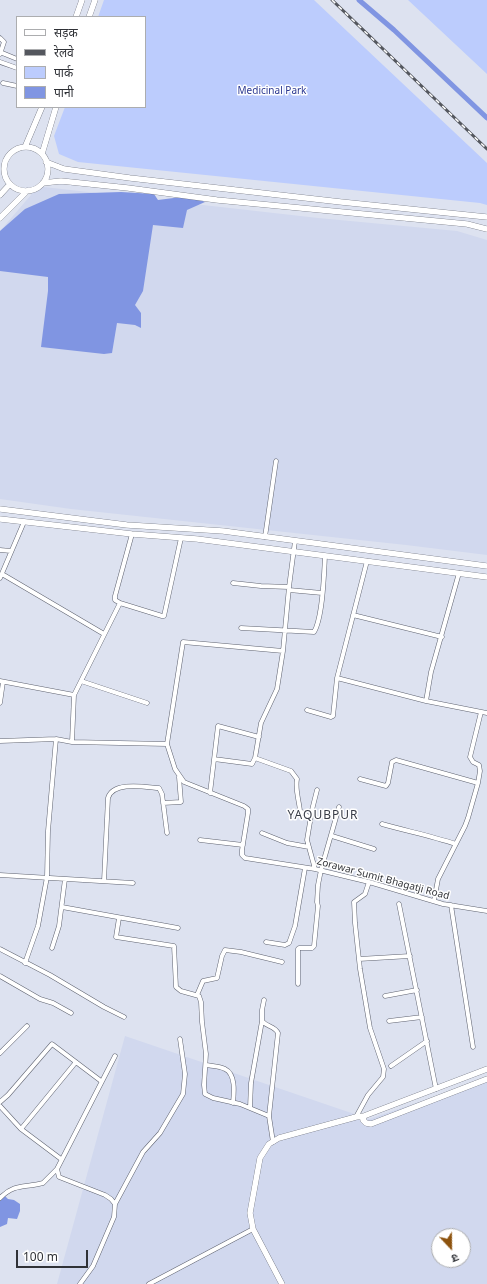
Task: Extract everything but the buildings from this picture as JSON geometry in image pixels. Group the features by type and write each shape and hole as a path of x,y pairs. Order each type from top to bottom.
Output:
{"street":[{"path":"76,16 82,0"},
{"path":"89,16 95,0"},
{"path":"0,38 4,42 0,53 16,59"},
{"path":"0,62 16,68"},
{"path":"3,83 16,86"},
{"path":"25,148 42,108"},
{"path":"42,154 56,108"},
{"path":"25,148 34,149 42,154 46,162 47,175 43,183 36,189 27,191 18,189 10,184 3,176 3,163 13,152 25,148"},
{"path":"46,162 64,169 130,178 341,202 487,216"},
{"path":"43,183 61,182 128,188 217,200 467,224 487,229"},
{"path":"0,196 10,184"},
{"path":"0,218 27,191"},
{"path":"265,537 276,461"},
{"path":"0,509 127,525 223,531 487,566"},
{"path":"0,519 126,534 181,538 487,577"},
{"path":"0,578 24,522"},
{"path":"126,534 127,525"},
{"path":"132,534 114,600 162,616 164,616 181,538"},
{"path":"214,759 252,764 255,758 261,723 277,690 283,651 295,541"},
{"path":"0,550 11,551"},
{"path":"241,628 314,632 322,593 325,556"},
{"path":"307,710 332,716 337,678 367,561"},
{"path":"426,701 431,672 459,573"},
{"path":"2,574 104,634"},
{"path":"233,583 289,588 322,593"},
{"path":"72,742 74,696 120,603"},
{"path":"353,615 442,637"},
{"path":"200,840 243,846 248,809 244,806 184,782 179,775 167,744 183,642 283,651"},
{"path":"337,678 426,701 487,714"},
{"path":"81,681 147,703"},
{"path":"0,703 2,682 74,696"},
{"path":"434,901 438,879 465,826 478,783 480,771 479,765 473,762 470,757 481,712"},
{"path":"210,793 218,726 259,737"},
{"path":"0,741 56,739 72,742 167,744"},
{"path":"26,963 38,926 47,877 48,831 56,739"},
{"path":"255,758 291,771 298,779 295,788 299,795 300,811 310,818"},
{"path":"360,779 386,786 388,783 392,762 396,760 478,783"},
{"path":"163,803 181,802 179,775"},
{"path":"104,881 108,798 111,791 126,786 159,788 161,790 167,833"},
{"path":"315,868 308,840 310,818 318,790"},
{"path":"298,984 299,949 312,948 314,946 318,906 318,885 340,807"},
{"path":"382,824 418,834 428,835 456,844"},
{"path":"262,833 287,843 309,847"},
{"path":"332,836 374,848"},
{"name":"Zorawar Sumit Bhagatji Road","path":"243,846 242,854 245,858 305,868 315,868 370,882 434,901 487,911"},
{"path":"266,942 285,945 289,943 294,926 305,868"},
{"path":"0,874 133,883"},
{"path":"52,948 59,926 65,878"},
{"path":"356,1117 368,1095 383,1077 384,1069 370,1028 359,959 354,902 365,894 370,882"},
{"path":"399,904 436,1088"},
{"path":"450,905 473,1047"},
{"path":"62,907 178,928"},
{"path":"119,918 116,937 174,946 176,987 181,991 199,996 201,1002 205,1044 206,1065 204,1094 213,1098 250,1108 269,1116"},
{"path":"0,949 124,1017"},
{"path":"197,995 203,981 216,978 225,950 241,952 282,962"},
{"path":"359,959 410,956"},
{"path":"0,976 37,998 53,1003 71,1013"},
{"path":"385,996 417,990"},
{"path":"250,1108 251,1083 262,1021 264,1000"},
{"path":"389,1021 422,1017"},
{"path":"262,1021 277,1030 278,1037 269,1116 273,1142"},
{"path":"0,1053 27,1026"},
{"path":"80,1284 93,1266 114,1217 115,1204 143,1152 160,1133 183,1094 185,1074 180,1038"},
{"path":"391,1066 427,1041"},
{"path":"0,1102 52,1044 101,1081"},
{"path":"0,1198 16,1187 43,1183 56,1169 115,1056"},
{"path":"21,1129 76,1062"},
{"path":"206,1065 224,1068 228,1071 234,1085 233,1103"},
{"path":"282,1284 253,1229 250,1213 260,1158 269,1144 279,1138 302,1130 364,1116 487,1069"},
{"path":"364,1116 366,1123 371,1124 487,1079"},
{"path":"0,1106 21,1129 61,1159"},
{"path":"56,1169 59,1177 104,1195 111,1199 115,1204"},
{"path":"149,1284 253,1229"}],"shaded area":[{"path":"35,186 318,218 457,231 487,240 487,555 71,509 0,499 0,231 31,195"},
{"path":"125,1036 369,1119 487,1079 487,1284 57,1284"}],"green space":[{"name":"Medicinal Park","path":"104,0 314,0 487,163 487,205 480,203 78,162 59,154 54,136 65,108 146,108 146,16 98,16"},
{"path":"408,0 487,0 487,74"}],"water":[{"path":"121,192 154,194 158,200 189,196 205,202 187,210 183,228 153,225 143,291 135,305 141,313 141,328 135,325 117,323 112,353 104,354 41,347 48,291 48,277 0,271 0,231 25,209 59,194"},
{"path":"5,1196 8,1199 14,1200 20,1204 20,1211 17,1219 8,1218 7,1224 0,1227 0,1201"}],"waterway":[{"path":"359,0 394,30 487,118"}],"railway":[{"path":"332,0 487,149"}],"district":[{"name":"YAQUBPUR","path":"323,816"}]}
